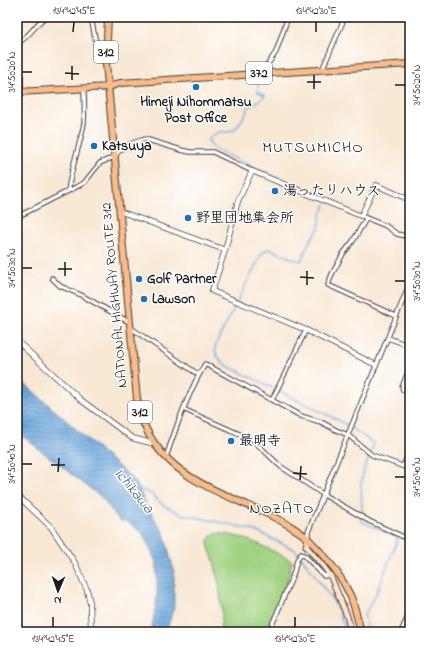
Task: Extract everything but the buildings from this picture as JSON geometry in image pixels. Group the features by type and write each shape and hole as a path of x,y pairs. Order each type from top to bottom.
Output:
{"highway":[{"name":"NATIONAL HIGHWAY ROUTE 312","path":"108,17 106,63 114,157 137,399 144,423 154,444 176,468 202,484 281,521 308,539 327,558 337,571 351,598 361,632"},
{"name":"372","path":"19,92 109,87 120,82 410,64"}],"main road":[{"path":"308,539 306,546 330,575 347,616 351,632"}],"street":[{"path":"18,43 22,41 45,17"},
{"path":"91,17 99,59 106,63"},
{"path":"262,73 276,52 288,17"},
{"path":"322,70 345,17"},
{"path":"17,35 21,72 19,92"},
{"path":"68,191 84,123 84,88"},
{"path":"17,217 84,183 100,163 114,157 120,150 130,144 145,139 190,152 213,152 252,171 386,226 397,234 410,236"},
{"path":"252,171 238,201 212,290 306,330 376,365"},
{"path":"396,316 328,285 343,254 353,242 376,185 410,200"},
{"path":"119,210 224,250"},
{"path":"52,278 60,286 81,295 129,325 199,375"},
{"path":"308,539 308,532 410,283"},
{"path":"272,400 306,330"},
{"path":"388,338 410,346"},
{"path":"17,341 81,400 94,410 132,438 154,444"},
{"path":"166,457 183,409 205,364 301,416 321,422 348,435 372,455 410,469"},
{"path":"410,367 402,387 403,390 410,394"},
{"path":"410,405 410,416"},
{"path":"183,409 253,440 280,466 324,495 369,521 410,540"},
{"path":"403,466 410,451"},
{"path":"17,495 51,527 75,563 87,590 90,603 91,632"},
{"path":"269,632 293,576 297,560 301,554 305,556 324,576 330,575"},
{"path":"401,632 410,612"},
{"path":"17,628 18,632"}],"green space":[{"path":"217,533 246,539 292,561 280,600 265,632 220,632 222,614 219,584 208,541 211,536"}],"water":[{"name":"Ichikawa","path":"17,377 135,481 146,505 164,533 174,571 174,608 166,632 151,632 157,597 157,564 144,535 128,522 119,520 101,497 17,432"}],"waterway":[{"path":"259,76 258,92 265,96 251,106 250,105 235,129 230,132 221,132 213,135 208,140 216,150 287,183"},
{"path":"326,204 321,214 319,228 309,242 301,261 269,249 261,255 216,344 215,351 226,365 338,420 374,444 364,470 361,485 361,521 397,537 397,541 376,594 364,615 369,632"},
{"name":"Ichikawa","path":"136,488 150,493 163,505 181,514 238,526 258,532 295,550 334,602 340,614 345,630 344,632"}],"place":[{"name":"Himeji Nihommatsu Post Office","path":"196,87"},
{"name":"Katsuya","path":"94,146"},
{"name":"湯ったりハウス","path":"275,191"},
{"name":"野里団地集会所","path":"188,218"},
{"name":"Golf Partner","path":"139,279"},
{"name":"Lawson","path":"144,299"},
{"name":"最明寺","path":"231,441"}],"district":[{"name":"MUTSUMICHO","path":"313,148"},
{"name":"NOZATO","path":"282,509"}]}
